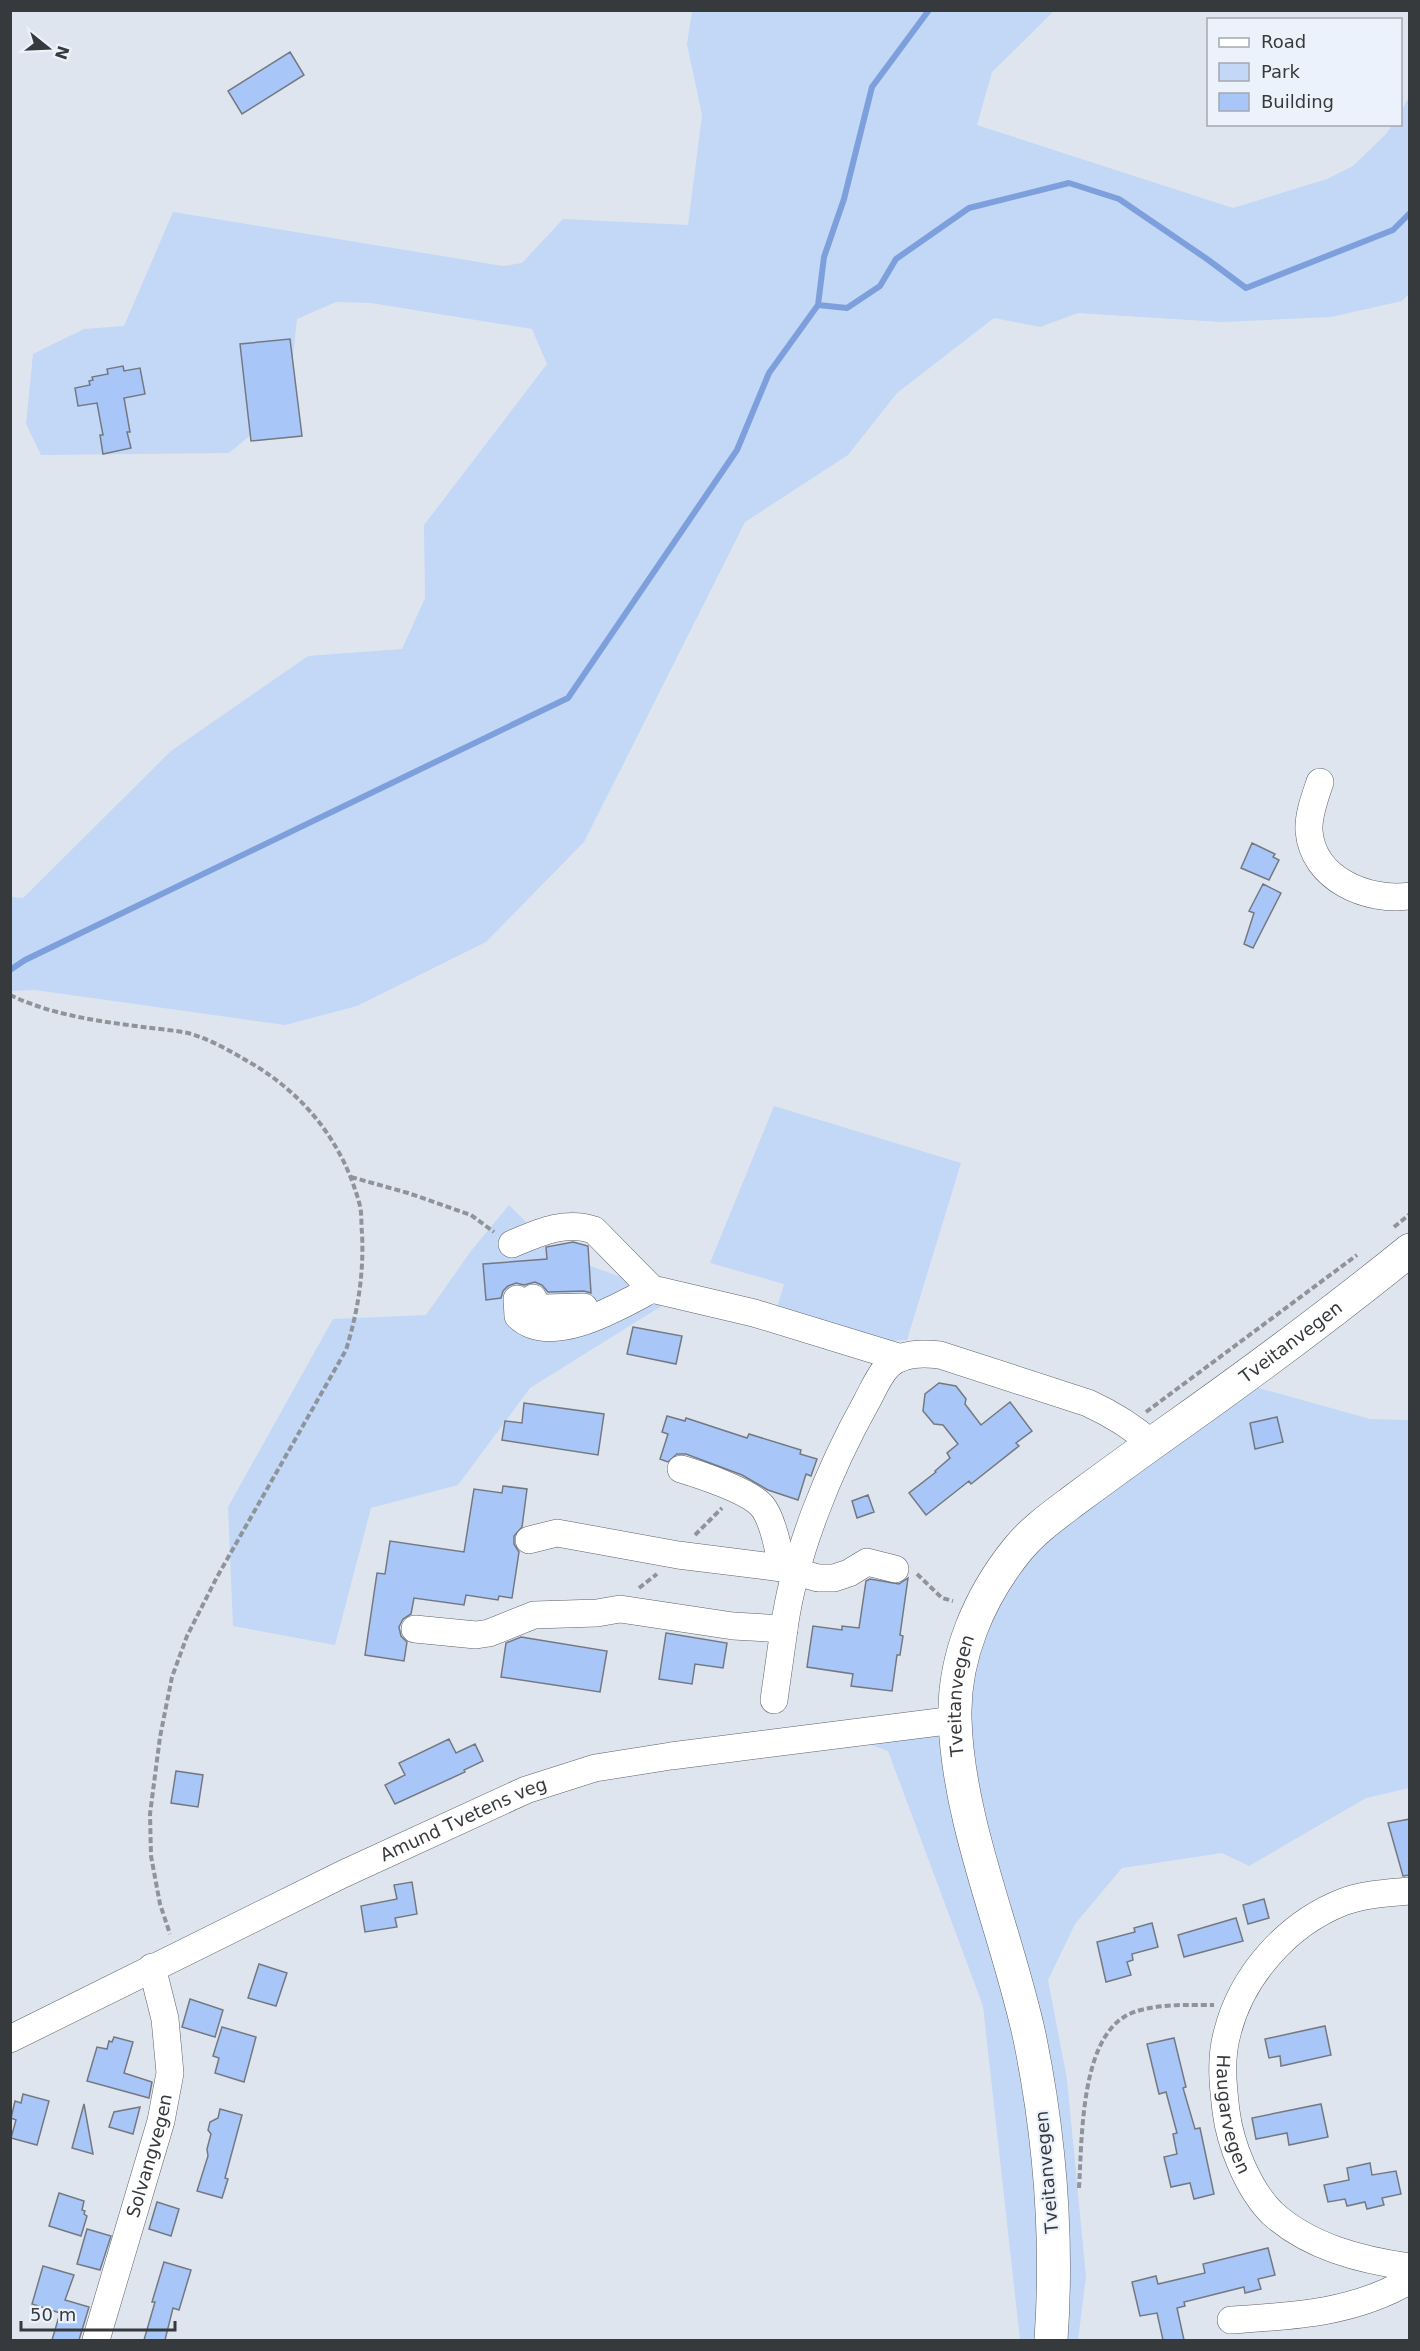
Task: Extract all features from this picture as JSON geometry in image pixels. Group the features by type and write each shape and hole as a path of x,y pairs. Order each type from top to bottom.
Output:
{"main road":[{"name":"Tveitanvegen","path":"1051,2340 1052,2220 1047,2148 1038,2081 1015,1977 974,1832 962,1778 955,1720 960,1668 968,1637 980,1607 996,1579 1019,1548 1141,1434 1356,1293 1401,1239"}],"street":[{"path":"1320,782 1309,830 1313,852 1323,866 1342,882 1358,890 1378,896 1396,898 1410,896"},
{"path":"512,1244 545,1230 584,1226 594,1230 652,1288 754,1313 901,1358"},
{"path":"525,1298 518,1316 524,1323 541,1329 613,1311 652,1288"},
{"path":"774,1700 789,1570 860,1414 888,1365 901,1358 922,1353 940,1355 1088,1403 1111,1413 1141,1434"},
{"path":"681,1469 752,1497 763,1507 779,1553 789,1570"},
{"path":"529,1540 556,1533 680,1555 789,1570 818,1578 834,1578 849,1573 867,1562 896,1569"},
{"path":"415,1629 476,1635 489,1633 534,1615 597,1613 620,1609 733,1626 784,1629"},
{"name":"Amund Tvetens veg","path":"10,2039 343,1874 526,1790 595,1768 671,1756 955,1720"},
{"name":"Haugarvegen","path":"1410,1891 1378,1893 1343,1902 1312,1918 1285,1939 1258,1966 1236,2006 1226,2035 1222,2081 1228,2133 1245,2174 1271,2212 1307,2238 1345,2254 1410,2267"},
{"name":"Solvangvegen","path":"96,2340 161,2121 170,2073 165,2019 152,1967"},
{"path":"1231,2320 1296,2316 1350,2306 1376,2297 1410,2280"}],"path":[{"path":"10,995 33,1006 88,1019 188,1033 221,1046 262,1069 295,1094 322,1125 345,1164 360,1208 364,1263 357,1315 346,1350 217,1577 187,1636 172,1677 160,1737 150,1814 151,1856 160,1904 177,1955"},
{"path":"350,1177 408,1193 471,1215 512,1244"},
{"path":"1401,1239 1410,1214"},
{"path":"1141,1434 1358,1255"},
{"path":"620,1609 648,1579 680,1555 694,1536 738,1492"},
{"path":"896,1569 918,1574 942,1598 953,1602"},
{"path":"950,1612 959,1592"},
{"path":"1078,2195 1083,2124 1090,2073 1101,2040 1124,2017 1149,2008 1193,2005 1236,2006"}],"green space":[{"path":"692,11 1054,11 992,72 977,125 1233,208 1327,179 1353,166 1391,126 1402,126 1402,109 1409,97 1410,293 1402,301 1331,317 1222,322 1078,313 1040,327 994,318 897,393 848,455 745,522 584,842 486,942 357,1006 285,1025 35,990 11,991 11,897 23,898 171,751 308,656 402,649 425,598 424,525 547,364 532,329 371,303 336,302 297,319 288,404 229,453 41,455 26,424 33,354 84,329 124,326 173,212 503,266 522,263 563,219 688,225 702,115 687,44"},
{"path":"774,1106 961,1163 907,1340 891,1341 776,1311 784,1284 710,1263"},
{"path":"509,1205 558,1254 676,1297 530,1388 458,1485 371,1508 335,1645 233,1626 228,1507 333,1319 426,1315 471,1251"},
{"path":"1241,1383 1370,1419 1409,1420 1409,1788 1366,1798 1249,1866 1222,1853 1122,1868 1075,1924 1048,1980 1067,2079 1086,2277 1078,2340 1020,2340 983,2006 888,1751 848,1736 958,1727 971,1638 1034,1536"}],"building":[{"path":"290,52 304,75 242,114 228,91"},
{"path":"290,339 302,436 251,441 240,344"},
{"path":"123,366 124,371 140,368 145,394 124,398 131,448 103,454 100,435 103,435 97,403 78,406 75,388 90,385 89,381 93,380 92,377 108,374 107,369"},
{"path":"1252,843 1275,854 1273,857 1279,860 1269,880 1241,868"},
{"path":"1263,884 1281,893 1253,948 1244,944 1254,913 1249,911"},
{"path":"573,1242 588,1246 591,1293 584,1291 548,1292 542,1285 535,1282 524,1285 516,1283 503,1291 501,1298 486,1300 483,1264 547,1259 546,1247"},
{"path":"633,1327 682,1336 676,1364 627,1354"},
{"path":"939,1383 956,1386 966,1399 965,1404 981,1425 1010,1402 1032,1431 1016,1443 1019,1446 971,1484 969,1481 926,1515 909,1493 950,1458 947,1453 958,1444 943,1425 934,1424 923,1411 925,1394"},
{"path":"524,1403 604,1414 598,1455 502,1440 505,1421 522,1423"},
{"path":"667,1416 685,1421 686,1418 747,1438 749,1434 801,1450 800,1454 817,1459 811,1476 806,1474 798,1500 768,1490 742,1475 686,1454 677,1454 668,1462 660,1459 668,1434 662,1432"},
{"path":"1277,1417 1283,1442 1255,1449 1250,1423"},
{"path":"503,1486 527,1489 522,1527 514,1536 514,1544 519,1552 512,1598 499,1596 498,1600 466,1595 464,1605 414,1598 411,1614 403,1619 399,1627 401,1636 407,1642 404,1661 365,1655 377,1573 385,1574 390,1541 464,1552 474,1489 502,1493"},
{"path":"868,1495 874,1512 857,1518 852,1501"},
{"path":"908,1578 900,1635 903,1636 900,1655 897,1655 892,1691 851,1686 853,1674 807,1667 813,1626 842,1630 842,1626 859,1628 866,1581 870,1579 899,1584"},
{"path":"666,1633 727,1643 723,1668 695,1664 692,1684 659,1679"},
{"path":"521,1637 607,1651 600,1692 501,1677 506,1643"},
{"path":"449,1739 456,1753 475,1744 483,1761 464,1770 465,1772 395,1804 385,1785 405,1775 399,1763"},
{"path":"176,1771 203,1775 198,1807 171,1803"},
{"path":"1410,1819 1410,1875 1403,1876 1388,1823"},
{"path":"412,1882 417,1914 395,1918 397,1927 365,1932 361,1906 397,1899 394,1885"},
{"path":"1264,1899 1269,1918 1248,1924 1243,1905"},
{"path":"1236,1918 1243,1941 1184,1957 1178,1935"},
{"path":"1152,1923 1158,1947 1132,1954 1133,1960 1127,1962 1131,1975 1106,1982 1097,1942 1135,1932 1134,1928"},
{"path":"259,1964 287,1973 276,2006 248,1998"},
{"path":"190,1999 223,2010 215,2037 182,2027"},
{"path":"1325,2026 1331,2055 1281,2066 1280,2056 1269,2058 1265,2039"},
{"path":"222,2027 256,2037 244,2082 215,2073 219,2058 213,2056"},
{"path":"114,2037 133,2042 124,2073 152,2082 149,2098 87,2081 97,2047 107,2049 109,2041 112,2042"},
{"path":"1174,2038 1186,2087 1183,2088 1195,2129 1200,2128 1214,2194 1194,2199 1190,2183 1171,2187 1164,2157 1177,2154 1173,2134 1177,2133 1166,2092 1159,2094 1147,2044"},
{"path":"23,2094 49,2101 37,2145 11,2138 16,2120 11,2118 15,2101 21,2103"},
{"path":"84,2104 93,2154 72,2148"},
{"path":"1321,2104 1328,2137 1289,2145 1287,2133 1256,2139 1252,2118"},
{"path":"140,2107 133,2134 109,2127 114,2112"},
{"path":"220,2109 242,2115 222,2198 197,2191 208,2156 210,2122 218,2118"},
{"path":"1370,2163 1372,2175 1396,2171 1401,2194 1382,2198 1384,2205 1367,2209 1365,2202 1347,2206 1345,2199 1328,2202 1324,2185 1349,2180 1347,2168"},
{"path":"59,2193 84,2201 82,2210 87,2216 81,2236 49,2226"},
{"path":"157,2202 179,2209 171,2236 149,2229"},
{"path":"87,2229 111,2236 100,2270 77,2264"},
{"path":"1268,2248 1275,2275 1258,2279 1261,2289 1245,2293 1244,2287 1184,2302 1185,2306 1177,2308 1184,2340 1163,2340 1157,2313 1140,2316 1132,2282 1156,2276 1158,2284 1205,2273 1203,2264"},
{"path":"164,2262 191,2270 179,2310 173,2308 165,2340 144,2340 155,2302 152,2302"},
{"path":"43,2266 74,2275 65,2300 89,2307 79,2340 52,2340 60,2313 32,2304"}],"waterway":[{"path":"10,970 25,960 568,698 737,450 769,373 818,305 824,257 844,199 872,87 929,10"},
{"path":"818,305 847,308 880,286 896,259 969,208 1069,183 1119,199 1246,288 1393,230 1410,213"}]}
